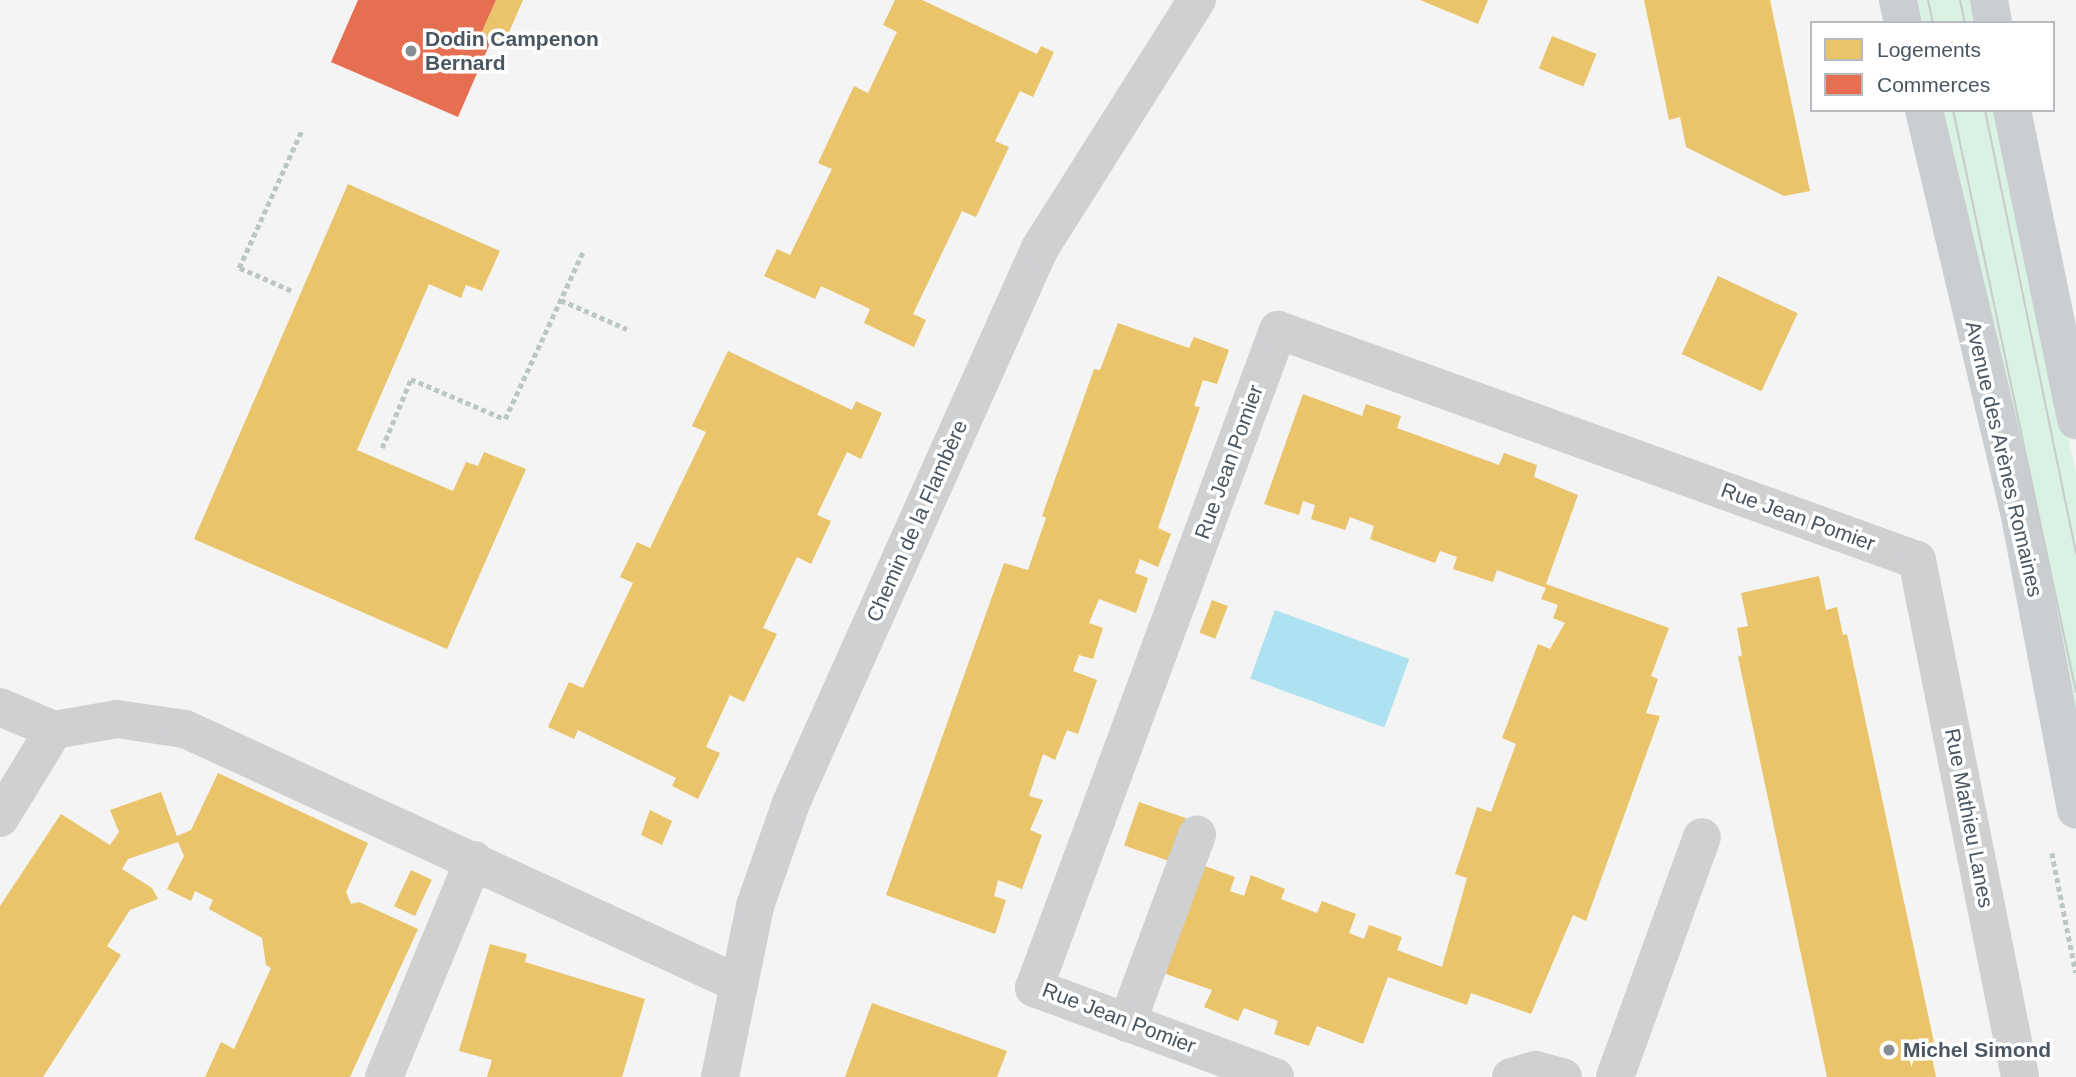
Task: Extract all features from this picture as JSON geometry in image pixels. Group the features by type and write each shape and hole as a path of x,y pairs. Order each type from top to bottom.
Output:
{"main road":[{"path":"1898,0 1903,21"},
{"path":"1989,0 1993,21"},
{"name":"Avenue des Arènes Romaines","path":"1924,112 2019,511 2076,810"},
{"path":"2012,112 2076,420"}],"street":[{"name":"Chemin de la Flambère","path":"720,1077 755,906 791,803 1040,248 1197,0"},
{"name":"Rue Jean Pomier","path":"1275,1077 1034,988 1278,330 1917,560"},
{"name":"Rue Mathieu Lanes","path":"1917,560 2021,1077"},
{"path":"0,707 54,730 117,719 185,729 739,984"},
{"path":"0,818 54,730"},
{"path":"1127,1023 1197,835"},
{"path":"1615,1077 1702,837"},
{"path":"384,1077 474,860"},
{"path":"1511,1077 1536,1070 1563,1077"}],"path":[{"path":"291,291 239,268 302,130"},
{"path":"382,448 411,379 505,419 583,252"},
{"path":"561,300 627,329"}],"green space":[{"path":"1918,0 1970,0 1975,21 1923,21"},
{"path":"1942,112 1995,112 2076,473 2076,735"}],"water":[{"path":"1275,610 1409,659 1384,728 1250,679"}],"building: Logements":[{"path":"496,0 523,0 503,46 480,36"},
{"path":"895,0 922,0 1037,54 1041,46 1054,52 1033,97 1020,91 995,141 1009,147 976,217 962,211 913,314 926,320 914,347 864,323 870,309 821,286 815,299 764,276 777,249 790,255 832,169 818,163 854,86 868,93 897,32 883,25"},
{"path":"1420,0 1488,0 1478,24"},
{"path":"1644,0 1770,0 1810,191 1784,196 1686,147 1680,117 1669,120"},
{"path":"1552,36 1597,54 1583,86 1539,68"},
{"path":"348,184 500,251 482,291 466,285 461,298 429,284 357,450 453,491 466,462 478,466 484,452 526,469 447,649 194,539"},
{"path":"1718,276 1798,313 1761,391 1682,354"},
{"path":"1118,323 1189,348 1194,337 1229,350 1217,384 1203,380 1194,406 1200,407 1158,528 1171,534 1158,567 1140,559 1135,573 1148,578 1136,613 1099,599 1089,623 1103,628 1093,659 1079,655 1073,671 1097,680 1078,734 1067,730 1055,760 1043,754 1029,796 1043,800 1030,830 1042,835 1022,889 998,880 994,896 1006,900 995,934 886,895 1004,563 1028,570 1046,518 1042,516 1094,369 1100,370"},
{"path":"728,351 852,410 856,401 882,413 861,459 847,452 817,515 831,521 811,564 797,557 763,628 777,634 744,702 730,695 706,747 720,753 698,799 672,786 676,778 578,730 574,739 548,727 569,682 583,688 633,583 620,577 637,542 650,548 706,432 692,426"},
{"path":"1303,394 1362,416 1366,404 1401,416 1397,428 1499,465 1504,453 1537,465 1534,477 1578,495 1546,584 1669,628 1651,676 1658,679 1646,713 1660,716 1586,921 1573,915 1531,1014 1471,993 1467,1005 1388,977 1363,1044 1317,1026 1309,1046 1274,1034 1278,1021 1244,1008 1238,1021 1204,1007 1212,990 1163,973 1202,865 1235,877 1230,891 1244,896 1251,875 1285,889 1281,899 1317,913 1322,901 1356,914 1349,933 1364,939 1369,925 1402,937 1397,950 1442,967 1467,878 1455,874 1477,807 1491,812 1516,744 1502,738 1538,644 1550,649 1565,623 1553,618 1558,605 1541,599 1546,588 1497,570 1493,582 1453,569 1457,557 1440,551 1435,563 1370,539 1374,526 1350,517 1345,530 1311,519 1315,505 1303,501 1299,515 1264,504"},
{"path":"1819,576 1826,610 1837,607 1843,635 1847,634 1936,1052 1931,1052 1936,1077 1827,1077 1738,657 1742,655 1737,628 1748,626 1741,593"},
{"path":"1212,600 1228,606 1215,639 1199,633"},
{"path":"218,773 368,843 346,892 351,904 359,902 418,929 350,1077 205,1077 221,1042 234,1049 271,968 266,965 262,938 209,909 213,900 195,891 191,901 167,889 184,856 178,842 128,859 122,869 152,888 158,899 130,910 107,946 121,955 43,1077 0,1077 0,906 61,814 110,845 119,832 110,810 161,792 177,836 191,830"},
{"path":"1139,802 1186,818 1171,862 1124,845"},
{"path":"650,810 672,821 662,845 641,835"},
{"path":"411,870 432,880 415,916 394,906"},
{"path":"490,944 527,954 525,962 645,999 622,1077 487,1077 492,1060 459,1051"},
{"path":"872,1003 1007,1051 997,1077 845,1077"}],"building: Commerces":[{"name":"Dodin Campenon Bernard","path":"358,0 496,0 480,36 491,41 458,117 331,62"}],"tram line":[{"path":"1928,0 1933,21"},
{"path":"1960,0 1965,21"},
{"path":"1953,112 2076,692"},
{"path":"1985,112 2076,553"}],"place":[{"name":"Dodin Campenon Bernard","path":"411,51"},
{"name":"Michel Simond","path":"1889,1050"}]}
